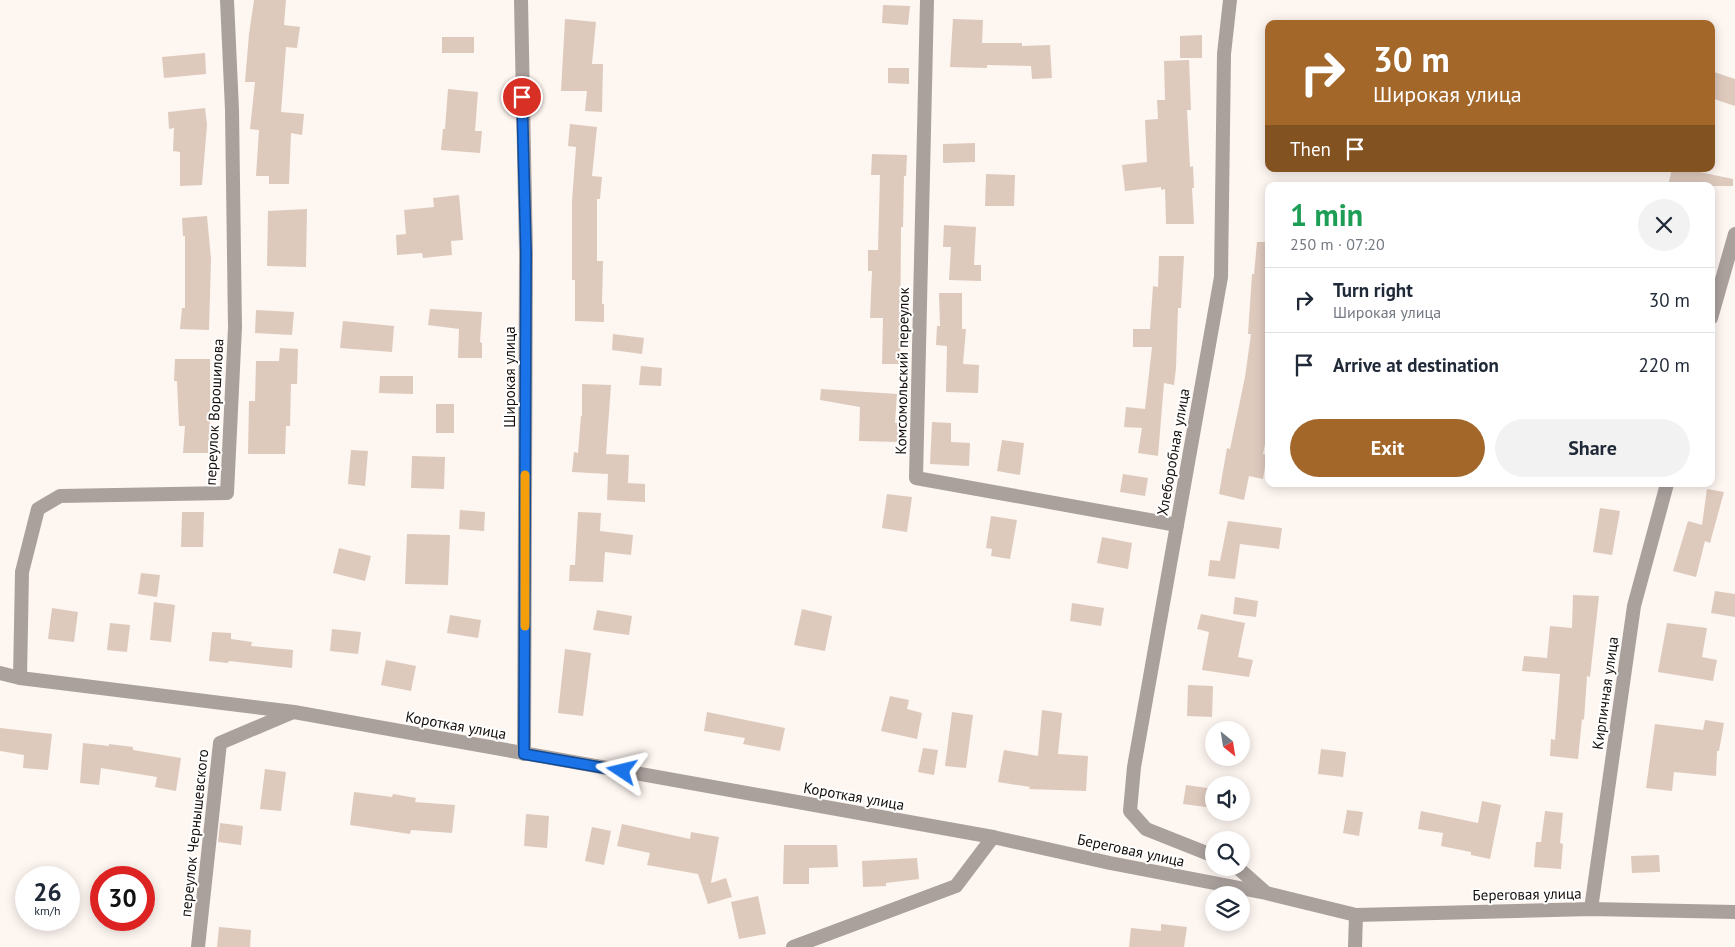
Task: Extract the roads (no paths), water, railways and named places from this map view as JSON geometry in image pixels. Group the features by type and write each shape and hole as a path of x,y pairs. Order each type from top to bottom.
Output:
{"street":[{"name":"переулок Ворошилова","path":"20,678 22,572 38,509 60,496 226,493 235,327 232,110 227,0"},
{"name":"Широкая улица","path":"520,0 526,253 524,754"},
{"name":"Комсомольский переулок","path":"927,0 916,478 1176,526"},
{"name":"Хлеборобная улица","path":"1205,852 1146,829 1130,811 1134,766 1221,276 1224,54 1230,0"},
{"path":"1715,304 1735,234"},
{"name":"Кирпичная улица","path":"1591,909 1634,606 1665,487"},
{"name":"Короткая улица","path":"0,673 20,678 294,712 993,837"},
{"name":"переулок Чернышевского","path":"198,947 220,743 294,712"},
{"path":"793,947 956,886 993,837"},
{"name":"Береговая улица","path":"993,837 1110,863 1266,893 1356,915 1591,909 1735,912"},
{"path":"1247,876 1266,893"},
{"path":"1355,947 1356,915"}]}
